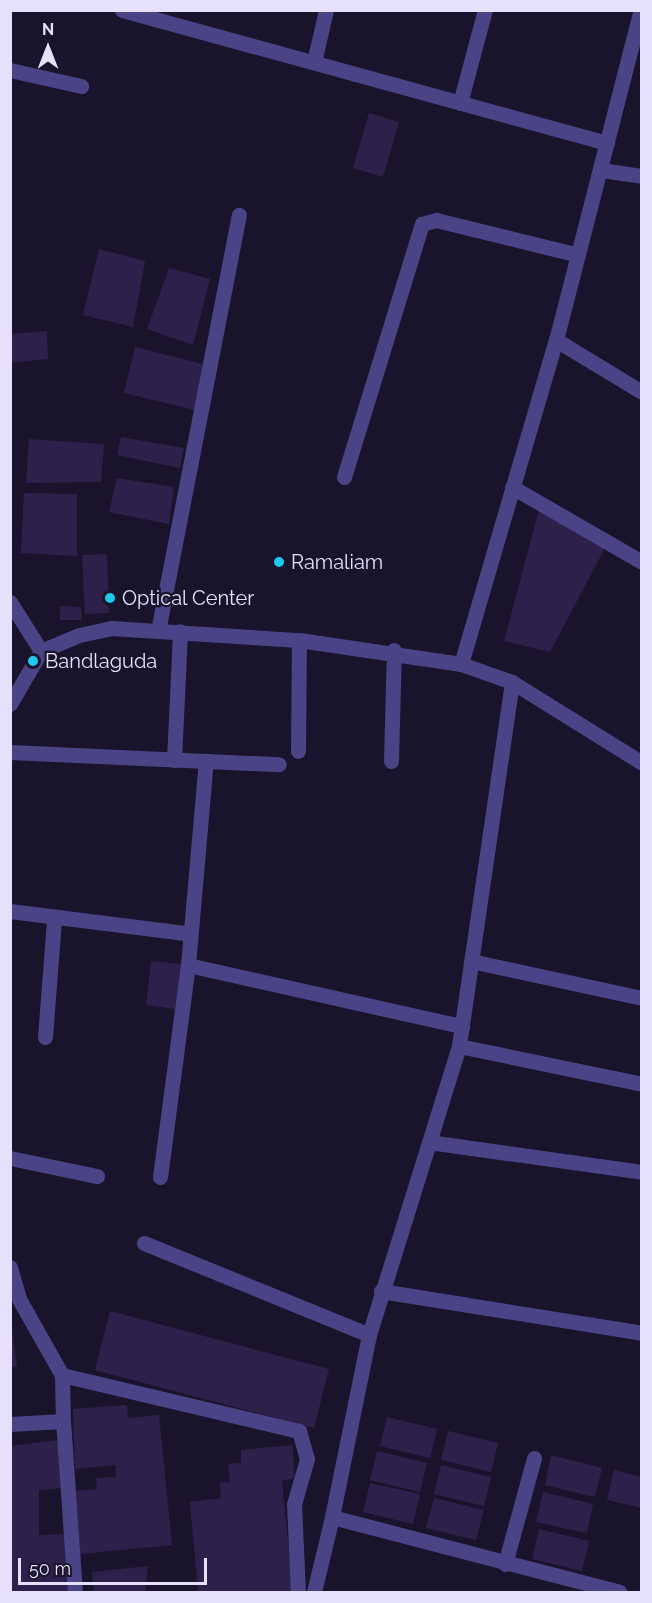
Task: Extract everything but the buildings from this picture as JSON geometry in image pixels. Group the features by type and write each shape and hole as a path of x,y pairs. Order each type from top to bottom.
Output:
{"street":[{"path":"122,10 162,16 314,62 607,142"},
{"path":"314,62 326,10"},
{"path":"460,103 485,10"},
{"path":"461,664 556,340 641,10"},
{"path":"10,70 81,86"},
{"path":"601,170 642,176"},
{"path":"158,631 239,215"},
{"path":"344,477 422,224 436,220 578,255"},
{"path":"556,340 642,392"},
{"path":"512,487 642,562"},
{"path":"10,603 41,651"},
{"path":"10,704 41,651 111,628 299,640 394,650 461,664 512,682 642,763"},
{"path":"174,760 180,632"},
{"path":"298,751 299,640"},
{"path":"391,761 394,650"},
{"path":"314,1593 369,1335 459,1046 512,682"},
{"path":"10,752 279,764"},
{"path":"160,1177 188,965 206,761"},
{"path":"10,911 54,920 191,933"},
{"path":"45,1037 54,920"},
{"path":"471,961 642,998"},
{"path":"188,965 462,1026"},
{"path":"459,1046 642,1084"},
{"path":"429,1142 642,1172"},
{"path":"10,1158 97,1176"},
{"path":"144,1244 369,1335"},
{"path":"10,1267 19,1299 62,1375 75,1593"},
{"path":"381,1292 642,1333"},
{"path":"62,1375 298,1431 307,1459 294,1504 298,1593"},
{"path":"10,1424 63,1421"},
{"path":"505,1564 534,1458"},
{"path":"332,1517 619,1593"}],"place":[{"name":"Ramaliam","path":"279,562"},
{"name":"Optical Center","path":"110,598"},
{"name":"Bandlaguda","path":"33,661"}]}
